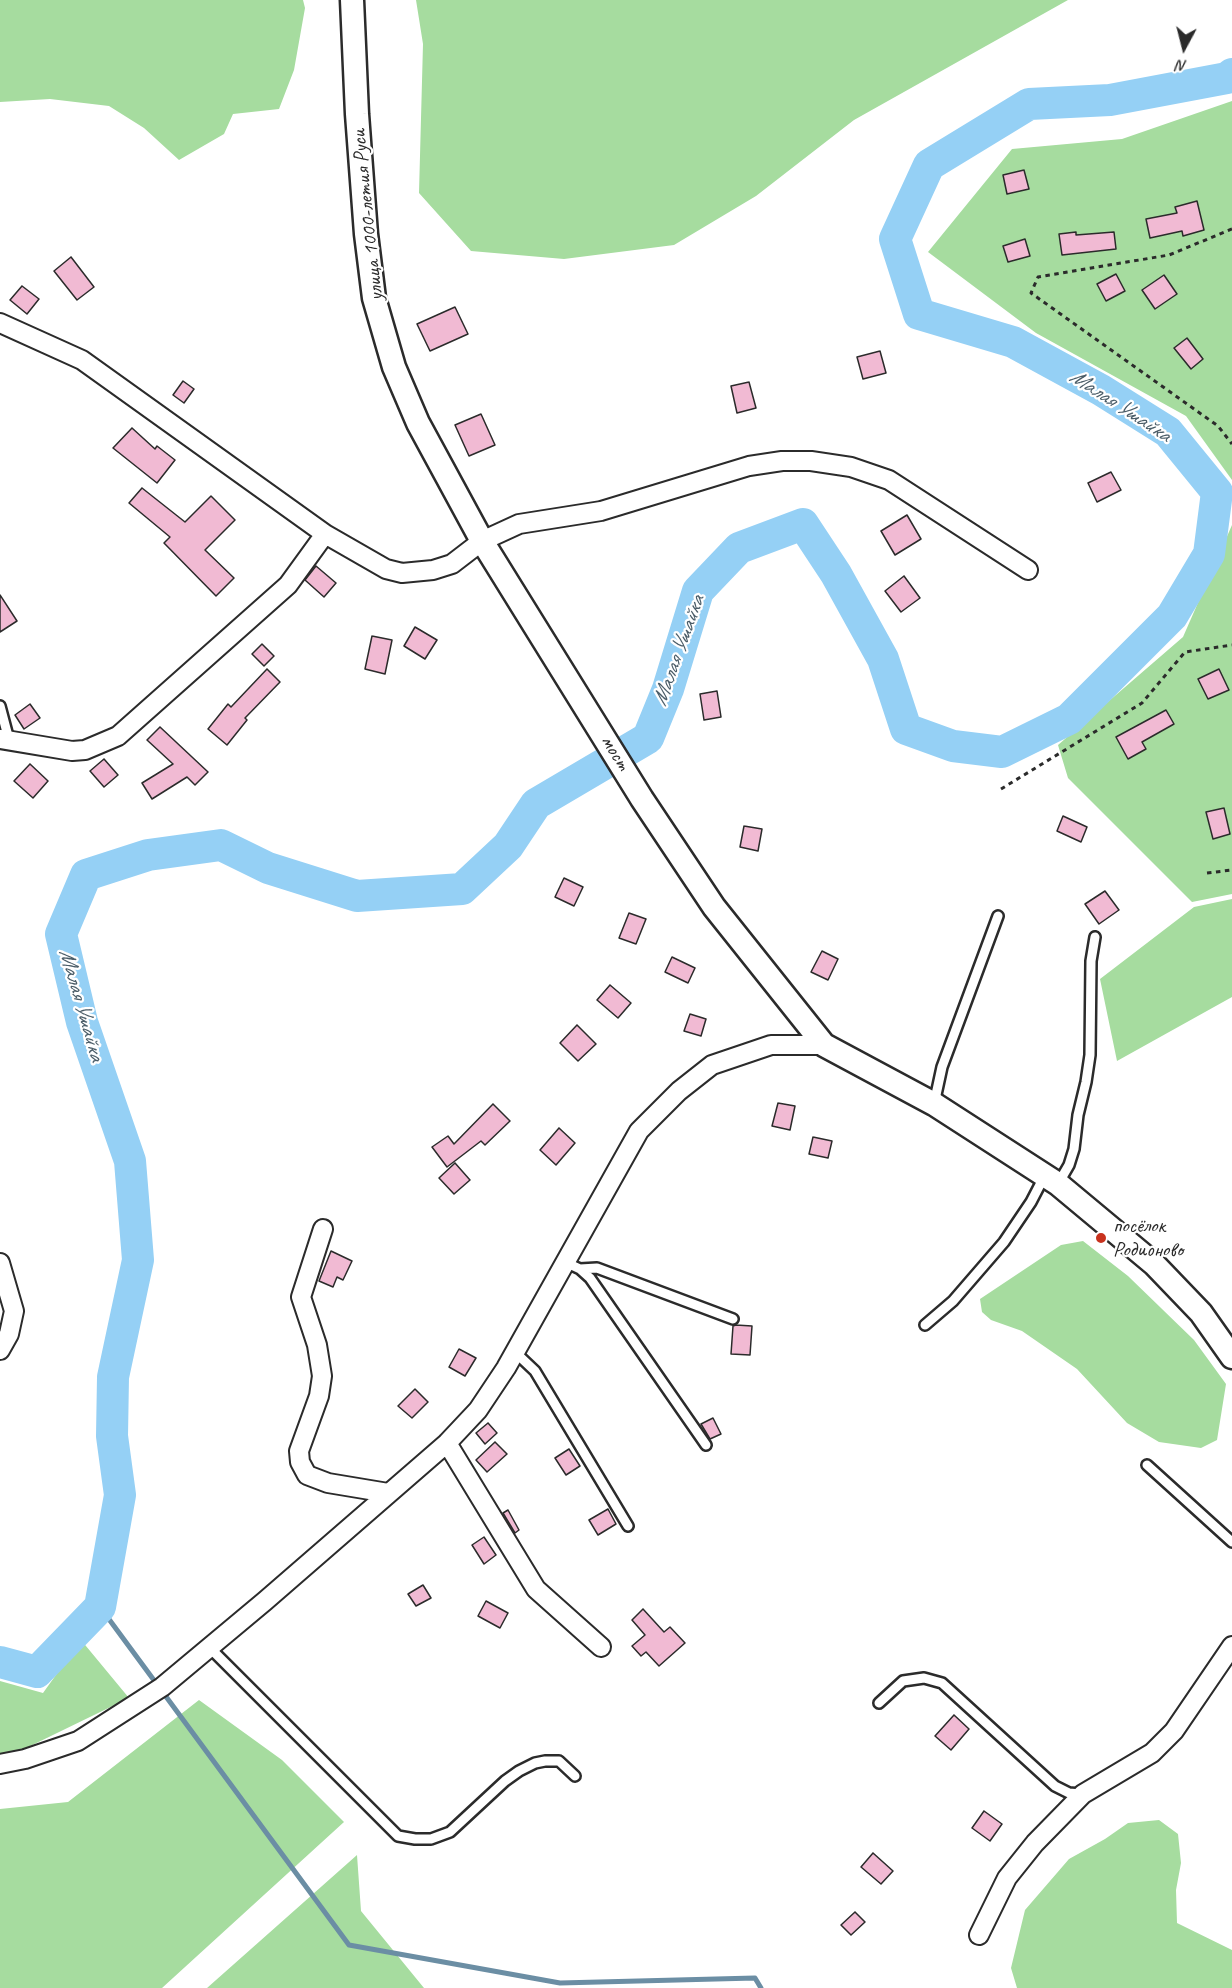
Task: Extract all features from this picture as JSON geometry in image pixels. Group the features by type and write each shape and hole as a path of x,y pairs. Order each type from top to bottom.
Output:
{"street":[{"name":"улица 1000-летия Руси","path":"352,0 357,114 366,234 374,298 394,367 418,423 482,541"},
{"path":"0,323 82,360 325,534 386,569 402,573 433,570 452,564 482,541 519,524 601,511 749,466 782,461 811,461 851,466 889,480 1028,570"},
{"path":"5,739 78,751 98,746 118,736 288,585 325,534"},
{"name":"мост","path":"482,541 642,798 714,908 824,1045"},
{"path":"0,1764 25,1759 78,1741 162,1687 447,1443 478,1410 573,1266 639,1131 679,1091 712,1065 771,1045 824,1045 934,1104 1051,1180 1154,1264 1202,1313 1231,1351"},
{"path":"323,1228 301,1297 316,1345 322,1376 319,1396 299,1451 300,1462 307,1475 328,1482 388,1493"},
{"path":"0,1263 14,1311 9,1334 0,1350"},
{"path":"447,1443 536,1589 601,1647"},
{"path":"979,1935 1007,1878 1035,1843 1083,1794 1152,1753 1174,1731 1232,1646"}],"lane":[{"path":"0,706 5,739"},
{"path":"934,1104 942,1067 998,916"},
{"path":"925,1325 953,1301 1004,1242 1031,1202 1051,1180 1069,1165 1074,1149 1090,1055 1091,960 1095,937"},
{"path":"573,1266 597,1268 733,1318"},
{"path":"573,1266 590,1278 706,1446"},
{"path":"516,1353 536,1371 628,1526"},
{"path":"1147,1465 1232,1542"},
{"path":"210,1648 398,1836 431,1839 450,1832 505,1781 519,1770 536,1763 559,1761 575,1776"},
{"path":"879,1703 903,1681 924,1678 942,1683 1054,1786 1069,1793 1083,1794"}],"path":[{"path":"1232,229 1169,255 1038,277 1031,293 1218,426 1232,444"},
{"path":"1001,789 1142,703 1185,652 1232,645"},
{"path":"1207,873 1232,870"}],"green space":[{"path":"0,0 303,0 305,8 294,70 279,109 233,114 224,134 179,160 144,128 109,106 50,99 0,102"},
{"path":"416,0 1068,0 854,120 756,196 674,245 564,259 471,251 419,193 423,44"},
{"path":"1232,101 1232,480 1186,416 1036,333 928,252 1012,149 1122,139"},
{"path":"1232,525 1232,894 1192,902 1068,778 1058,745 1183,637"},
{"path":"1232,899 1232,997 1117,1061 1100,979 1194,907"},
{"path":"1083,1241 1128,1276 1194,1340 1226,1384 1217,1440 1201,1448 1159,1442 1127,1423 1077,1369 1022,1331 991,1320 982,1312 980,1299 1061,1245"},
{"path":"81,1640 129,1698 18,1752 0,1755 0,1681 43,1693"},
{"path":"199,1700 282,1760 344,1822 162,1988 0,1988 0,1809 68,1802"},
{"path":"1159,1820 1178,1834 1181,1863 1176,1890 1177,1923 1232,1950 1232,1988 1017,1988 1011,1968 1025,1910 1069,1859 1128,1823"},
{"path":"357,1855 361,1911 424,1988 207,1988"}],"building":[{"path":"1024,170 1029,189 1007,194 1003,175"},
{"path":"1197,201 1204,230 1183,236 1182,231 1150,238 1146,219 1177,213 1175,207"},
{"path":"1076,232 1076,235 1114,232 1116,249 1062,255 1059,234"},
{"path":"1025,239 1030,256 1008,262 1003,246"},
{"path":"71,257 94,287 77,300 54,271"},
{"path":"1116,274 1125,291 1106,301 1097,284"},
{"path":"1164,275 1177,294 1155,309 1142,290"},
{"path":"22,286 39,299 27,314 10,300"},
{"path":"455,307 468,334 430,351 417,324"},
{"path":"1187,338 1203,359 1191,369 1174,348"},
{"path":"880,351 886,373 863,379 857,357"},
{"path":"183,381 194,389 184,403 173,395"},
{"path":"749,382 756,408 737,413 731,386"},
{"path":"481,414 495,445 469,456 455,425"},
{"path":"132,428 155,449 157,446 175,460 157,483 113,448"},
{"path":"1111,472 1121,490 1097,502 1088,483"},
{"path":"142,488 185,522 211,496 235,520 205,550 234,578 216,596 164,543 170,537 129,503"},
{"path":"907,515 921,539 895,555 881,531"},
{"path":"316,566 336,583 324,597 305,580"},
{"path":"904,576 920,598 901,612 885,591"},
{"path":"0,595 17,621 0,632"},
{"path":"415,627 437,640 425,659 404,646"},
{"path":"372,636 392,640 385,674 365,669"},
{"path":"262,644 274,656 264,666 252,654"},
{"path":"267,669 280,682 245,718 247,720 227,745 208,729 228,704 231,707"},
{"path":"1219,669 1229,690 1208,699 1198,679"},
{"path":"717,691 721,717 704,720 700,694"},
{"path":"30,704 40,718 24,729 15,715"},
{"path":"1166,710 1174,724 1142,742 1146,749 1128,759 1116,737"},
{"path":"160,727 208,772 195,785 187,777 152,799 142,783 173,764 147,740"},
{"path":"104,759 118,775 104,787 90,771"},
{"path":"30,764 48,781 33,798 14,781"},
{"path":"1224,808 1230,834 1213,839 1206,812"},
{"path":"1063,816 1087,827 1081,842 1057,831"},
{"path":"744,826 762,829 758,851 740,847"},
{"path":"564,878 583,887 574,906 555,897"},
{"path":"1105,891 1119,910 1099,924 1085,904"},
{"path":"629,913 646,919 636,944 619,938"},
{"path":"822,951 838,959 828,980 811,972"},
{"path":"672,957 695,968 688,983 665,972"},
{"path":"610,985 631,1003 618,1018 597,1000"},
{"path":"690,1014 706,1019 701,1036 684,1031"},
{"path":"577,1025 596,1044 578,1061 560,1043"},
{"path":"778,1103 795,1106 790,1130 772,1126"},
{"path":"493,1104 510,1121 485,1145 481,1141 447,1167 432,1147 448,1136 454,1144"},
{"path":"559,1128 575,1143 556,1165 540,1150"},
{"path":"813,1137 832,1141 828,1158 809,1154"},
{"path":"455,1163 470,1180 454,1194 439,1178"},
{"path":"331,1251 352,1261 343,1280 337,1277 333,1287 319,1281"},
{"path":"733,1326 752,1326 750,1355 731,1354"},
{"path":"459,1349 476,1358 465,1376 449,1367"},
{"path":"415,1389 428,1402 412,1418 398,1406"},
{"path":"713,1418 721,1434 710,1439 701,1424"},
{"path":"488,1423 497,1433 485,1444 476,1433"},
{"path":"495,1442 507,1454 487,1472 476,1460"},
{"path":"569,1449 580,1466 566,1475 555,1458"},
{"path":"608,1509 616,1524 598,1535 589,1520"},
{"path":"508,1510 519,1530 515,1533 503,1513"},
{"path":"484,1537 496,1555 484,1564 472,1545"},
{"path":"423,1585 431,1598 416,1606 408,1594"},
{"path":"486,1601 508,1613 500,1628 478,1616"},
{"path":"643,1609 664,1632 670,1627 685,1643 659,1666 646,1652 641,1656 632,1646 645,1635 632,1620"},
{"path":"954,1715 969,1729 951,1750 935,1736"},
{"path":"984,1811 1002,1824 990,1841 972,1828"},
{"path":"873,1853 893,1871 881,1884 861,1867"},
{"path":"855,1912 865,1922 851,1935 841,1925"}],"waterway":[{"name":"Малая Ушайка","path":"0,1662 37,1672 100,1607 120,1495 112,1436 113,1377 138,1260 130,1161 82,1022 61,934 86,875 148,855 221,845 268,868 357,896 462,889 508,846 536,804 648,738 668,689 698,591 739,548 803,524 836,574 883,659 906,729 953,746 1002,752 1069,719 1172,616 1209,554 1217,492 1168,432 1101,390 1013,342 919,314 895,239 929,165 1029,104 1110,100 1227,78 1232,74"},
{"path":"100,1607 349,1945 560,1983 755,1978 761,1988"}],"place":[{"name":"посёлок Родионово","path":"1101,1238"}]}
